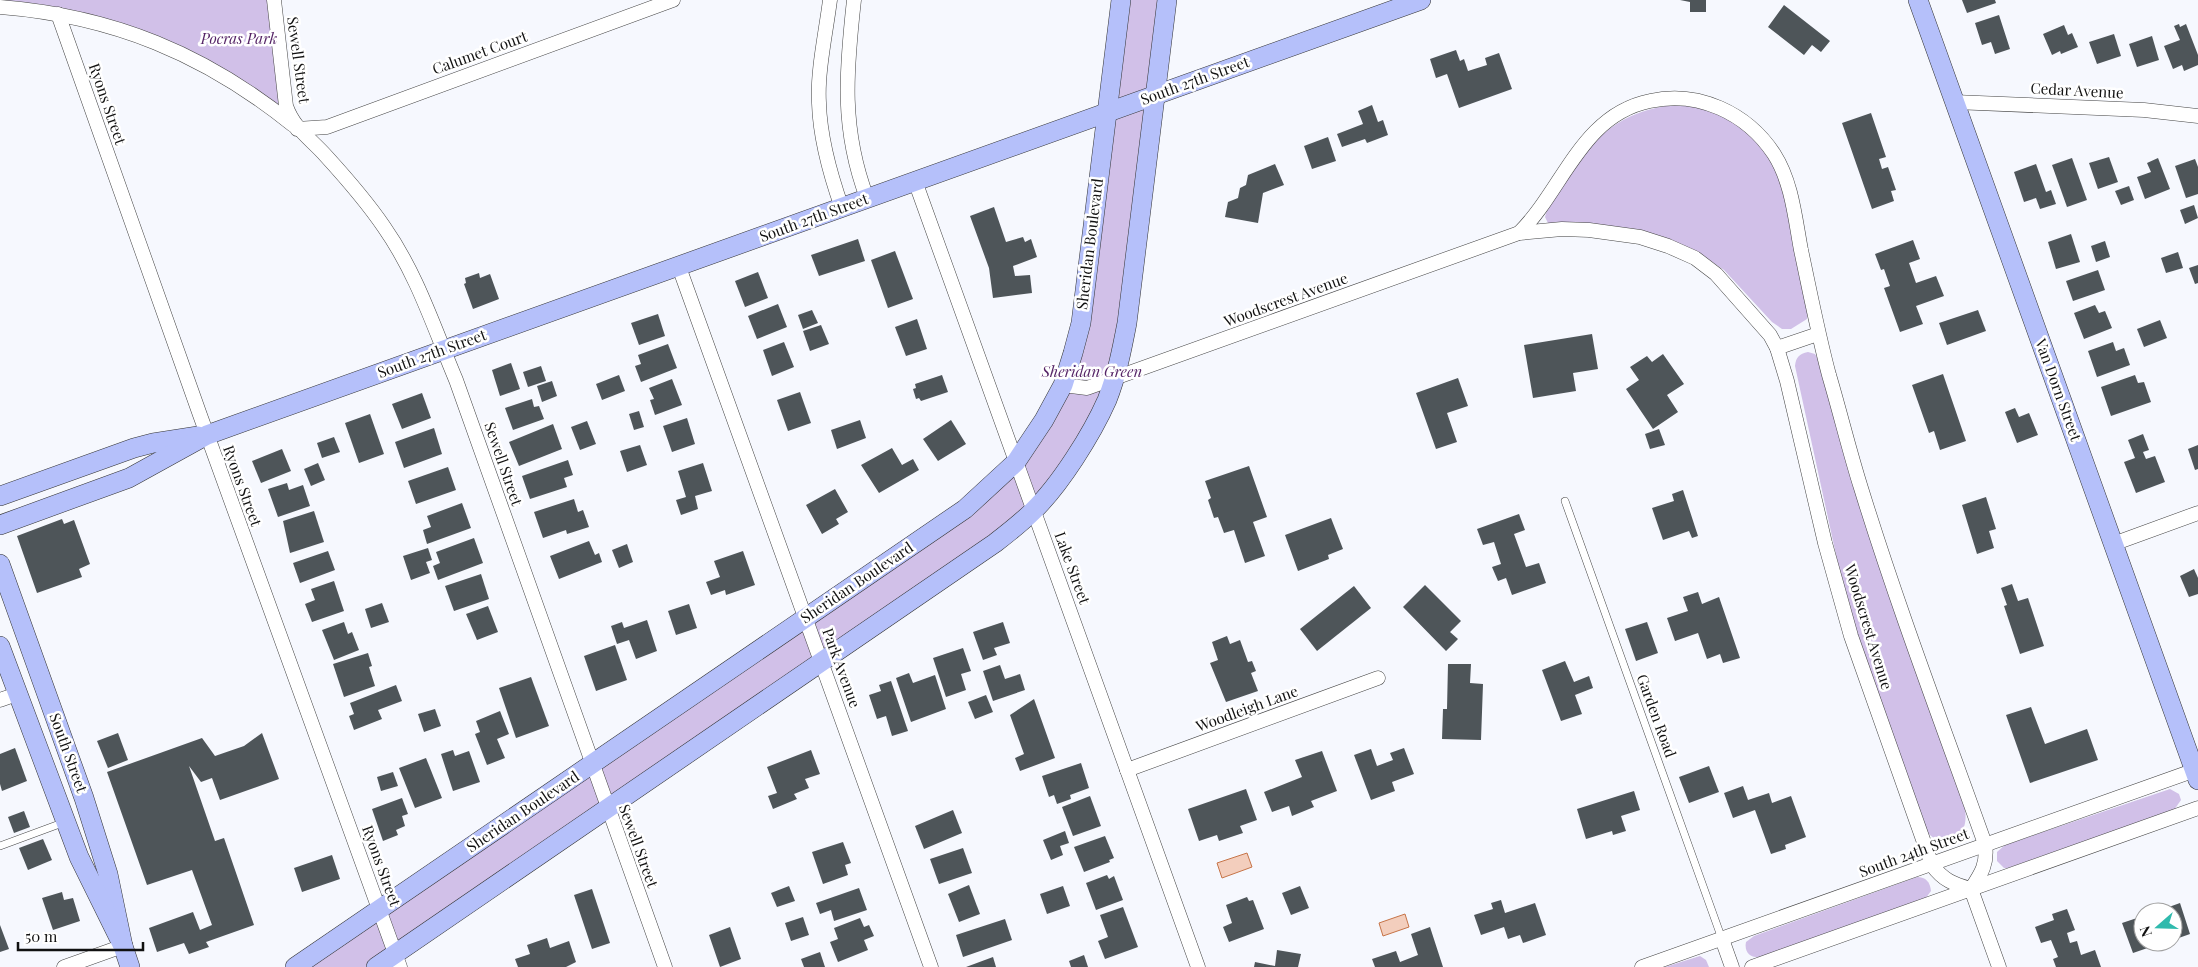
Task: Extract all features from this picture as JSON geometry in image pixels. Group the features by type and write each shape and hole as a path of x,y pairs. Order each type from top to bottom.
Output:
{"main road":[{"name":"Sheridan Boulevard","path":"295,967 965,509 1016,462 1044,420 1064,385 1081,322 1120,0"},
{"path":"376,967 397,960 608,809 995,544 1034,511 1068,468 1087,437 1106,401 1114,379 1127,323 1167,0"},
{"name":"South 27th Street","path":"0,525 129,478 207,435 1421,0"},
{"name":"Van Dorn Street","path":"1918,0 2197,773"},
{"name":"South 27th Street","path":"0,496 134,448 153,443 207,435"},
{"name":"South Street","path":"0,564 84,798 108,874 123,946 130,967"},
{"name":"South Street","path":"0,646 9,697 65,822 79,858 123,946"}],"street":[{"name":"Sewell Street","path":"274,0 286,106 298,129 357,190 386,229 407,265 426,304 665,967"},
{"name":"Calumet Court","path":"298,129 327,127 673,0"},
{"path":"830,0 818,101 820,129 827,161 842,208"},
{"path":"854,0 846,96 848,122 857,170 868,198"},
{"path":"0,8 58,14 100,23 143,37 185,54 256,96 298,129"},
{"name":"Ryons Street","path":"58,14 207,435 397,960"},
{"name":"Woodscrest Avenue","path":"1064,385 1086,388 1114,379 1519,233 1562,229 1613,232 1640,237 1695,258 1716,274 1760,323 1777,348 1851,636 1932,864 1939,875 1950,884 1971,889 1985,868 1987,856 1985,844 1860,487 1818,334 1788,184 1783,169 1773,152 1746,123 1712,105 1672,99 1651,100 1614,115 1587,138 1534,218 1519,233"},
{"name":"Cedar Avenue","path":"1954,102 2144,110 2198,116"},
{"name":"Lake Street","path":"915,181 1198,967"},
{"name":"Park Avenue","path":"679,267 931,967"},
{"path":"1777,348 1818,334"},
{"path":"2113,544 2198,513"},
{"name":"Woodleigh Lane","path":"1127,770 1378,678"},
{"name":"South 24th Street","path":"1642,967 1985,844 2197,773"},
{"path":"1752,967 2198,808"},
{"path":"1971,889 1998,967"},
{"path":"1722,939 1732,967"},
{"path":"64,967 123,946"}],"lane":[{"name":"Garden Road","path":"1565,501 1722,939"},
{"path":"0,846 65,822"}],"green space":[{"name":"Pocras Park","path":"0,0 274,0 290,117 143,37 0,7"},
{"name":"Sheridan Green","path":"1121,0 1167,0 1115,379 1034,511 376,967 295,967 993,485 1063,385"},
{"path":"1679,104 1711,108 1740,124 1762,146 1776,167 1784,188 1808,311 1807,319 1791,329 1782,329 1772,322 1724,270 1699,253 1548,223 1545,217 1547,210 1573,170 1599,138 1631,116"},
{"path":"1808,352 1815,354 1820,363 1885,582 1965,809 1966,816 1963,829 1960,834 1951,839 1936,840 1924,830 1860,652 1843,587 1795,366 1798,356"},
{"path":"2170,789 2179,794 2181,800 2174,810 2008,868 2004,868 1997,861 1997,852 2005,845"},
{"path":"1917,877 1925,879 1930,885 1931,891 1925,899 1760,957 1748,954 1746,942 1754,936"},
{"path":"1700,956 1706,960 1709,967 1665,967"}],"shaded area":[{"path":"1247,853 1252,867 1222,878 1217,863"},
{"path":"1405,914 1409,927 1383,936 1379,923"}],"building":[{"path":"1680,0 1706,0 1706,12 1690,12 1690,2"},
{"path":"1962,0 1995,0 1996,3 1967,13"},
{"path":"1784,5 1830,41 1821,52 1812,45 1804,55 1768,27"},
{"path":"1999,15 2010,49 1995,54 1991,42 1982,45 1975,23"},
{"path":"2179,24 2180,27 2186,24 2198,55 2198,65 2184,71 2182,65 2173,69 2164,46 2180,40 2174,26"},
{"path":"2064,25 2068,35 2072,33 2078,47 2061,54 2060,51 2052,55 2043,34"},
{"path":"2114,34 2121,56 2097,64 2089,42"},
{"path":"2152,36 2159,60 2137,67 2129,44"},
{"path":"1456,50 1460,61 1464,59 1468,71 1487,65 1485,58 1499,53 1512,89 1459,108 1447,74 1436,78 1430,59"},
{"path":"1372,105 1378,122 1383,120 1388,135 1367,143 1365,139 1342,147 1337,134 1363,124 1358,111"},
{"path":"1871,113 1886,157 1879,159 1882,169 1888,167 1896,190 1891,191 1894,201 1872,209 1842,123"},
{"path":"1328,137 1336,161 1312,169 1304,146"},
{"path":"2109,157 2118,182 2098,189 2089,163"},
{"path":"2072,158 2087,200 2067,207 2052,165"},
{"path":"2158,158 2170,189 2145,199 2137,177 2151,172 2147,163"},
{"path":"2195,159 2198,167 2198,194 2186,198 2175,166"},
{"path":"1275,164 1284,185 1263,193 1258,223 1225,217 1228,202 1238,198 1240,188 1246,185 1248,175"},
{"path":"2036,164 2046,192 2051,190 2056,204 2040,209 2036,198 2024,202 2014,172"},
{"path":"2129,186 2134,200 2121,205 2115,191"},
{"path":"2194,205 2198,218 2185,224 2180,210"},
{"path":"994,207 1006,242 1023,237 1025,242 1031,239 1037,257 1013,266 1015,276 1030,275 1032,293 993,298 989,268 970,216"},
{"path":"2071,234 2080,262 2056,269 2048,242"},
{"path":"858,239 865,261 819,276 811,255"},
{"path":"1913,240 1920,259 1909,263 1916,283 1936,276 1944,296 1916,306 1923,324 1900,332 1884,288 1890,286 1884,269 1881,270 1875,254"},
{"path":"2105,241 2110,257 2096,262 2091,246"},
{"path":"895,251 913,299 888,308 871,260"},
{"path":"2178,252 2183,268 2166,273 2161,258"},
{"path":"2198,265 2198,283 2195,284 2189,268"},
{"path":"2098,270 2105,290 2073,301 2066,281"},
{"path":"758,272 768,298 745,307 735,281"},
{"path":"479,273 480,278 490,274 499,299 473,309 464,284 466,283 465,278"},
{"path":"778,304 787,327 757,339 748,316"},
{"path":"2095,305 2099,313 2105,311 2112,328 2084,339 2074,313"},
{"path":"812,310 818,323 803,329 798,315"},
{"path":"1978,310 1986,331 1947,345 1939,323"},
{"path":"658,314 665,336 639,345 631,323"},
{"path":"917,319 927,349 906,356 895,327"},
{"path":"2160,320 2167,338 2144,347 2137,329"},
{"path":"821,325 829,344 810,351 803,331"},
{"path":"1592,334 1598,369 1573,373 1576,391 1533,398 1524,345"},
{"path":"784,342 794,367 772,376 763,350"},
{"path":"2113,342 2116,351 2124,348 2130,365 2097,377 2088,351"},
{"path":"668,344 677,368 641,382 635,366 641,364 638,355"},
{"path":"1663,354 1684,384 1667,395 1678,412 1653,429 1626,389 1639,380 1630,367 1647,356 1652,362"},
{"path":"511,363 520,389 500,396 492,370"},
{"path":"541,366 546,381 528,387 523,372"},
{"path":"1943,374 1966,441 1940,450 1934,431 1929,433 1912,385"},
{"path":"619,375 625,391 602,400 596,384"},
{"path":"942,375 948,392 921,401 919,398 916,399 913,389 916,388 915,384"},
{"path":"2135,375 2138,383 2144,382 2151,402 2111,416 2101,387"},
{"path":"1458,378 1468,406 1447,413 1457,442 1436,449 1416,393"},
{"path":"672,379 682,405 655,415 650,400 654,399 649,388"},
{"path":"552,381 557,396 542,402 537,386"},
{"path":"800,392 811,423 788,431 777,400"},
{"path":"422,393 431,418 402,429 392,404"},
{"path":"532,399 534,407 539,406 544,419 513,430 505,408"},
{"path":"2015,408 2019,417 2029,413 2038,435 2017,443 2005,412"},
{"path":"639,411 644,427 634,430 629,414"},
{"path":"370,414 384,454 359,463 345,423"},
{"path":"687,418 695,444 672,452 663,426"},
{"path":"860,420 866,438 837,449 831,430"},
{"path":"951,420 966,444 938,461 923,439"},
{"path":"587,421 596,444 580,450 571,427"},
{"path":"553,424 562,449 519,466 509,442"},
{"path":"434,428 442,454 404,468 395,442"},
{"path":"1659,429 1665,445 1650,449 1645,434"},
{"path":"2143,434 2149,450 2143,452 2146,459 2155,456 2165,482 2136,493 2124,462 2135,458 2128,440"},
{"path":"334,437 340,452 322,458 317,443"},
{"path":"640,445 647,465 627,472 620,451"},
{"path":"2198,445 2198,469 2195,470 2188,449"},
{"path":"892,448 902,465 913,459 919,470 879,493 861,465"},
{"path":"282,449 291,471 261,483 252,461"},
{"path":"568,460 573,475 564,478 567,487 530,499 522,476"},
{"path":"318,463 325,480 311,486 304,469"},
{"path":"703,463 712,491 695,496 698,509 681,515 676,500 686,497 678,471"},
{"path":"1249,466 1267,517 1253,522 1265,556 1245,563 1234,530 1224,533 1218,517 1214,518 1208,500 1211,498 1205,481"},
{"path":"448,467 456,490 416,504 408,481"},
{"path":"287,483 289,490 303,485 310,506 278,517 268,489"},
{"path":"835,489 848,512 836,519 839,524 822,534 806,505"},
{"path":"1683,490 1698,536 1692,538 1689,531 1663,540 1652,508 1674,501 1672,494"},
{"path":"1986,497 1996,529 1989,531 1994,548 1977,554 1962,505"},
{"path":"574,499 578,512 583,510 589,527 567,534 566,530 543,538 534,512"},
{"path":"462,503 471,528 427,544 423,530 431,527 427,516"},
{"path":"314,511 324,542 290,553 283,521"},
{"path":"1519,514 1525,530 1514,534 1526,567 1539,563 1546,583 1512,595 1506,578 1498,581 1492,567 1501,564 1494,542 1483,545 1477,529"},
{"path":"1331,518 1343,549 1328,555 1329,559 1298,571 1285,535"},
{"path":"62,519 64,524 74,520 90,564 79,569 82,577 37,593 17,536"},
{"path":"474,538 483,563 438,580 433,566 440,563 436,552"},
{"path":"589,541 595,555 599,553 602,562 559,579 550,556"},
{"path":"627,544 633,562 619,568 612,550"},
{"path":"428,548 432,560 426,562 430,573 411,580 403,556"},
{"path":"328,551 335,570 300,583 293,563"},
{"path":"743,551 755,585 726,595 725,590 711,595 706,582 720,577 714,561"},
{"path":"2194,569 2198,578 2198,594 2189,597 2180,576"},
{"path":"481,574 489,599 454,611 445,586"},
{"path":"334,581 344,611 312,622 305,604 315,600 311,589"},
{"path":"2012,584 2018,601 2028,598 2044,646 2020,654 2004,606 2007,605 2001,588"},
{"path":"1425,585 1461,621 1450,632 1458,639 1446,651 1403,607"},
{"path":"1354,586 1371,608 1317,651 1300,629"},
{"path":"1698,592 1702,604 1719,597 1740,658 1723,663 1720,654 1707,659 1698,633 1675,641 1667,618 1688,611 1683,597"},
{"path":"382,603 389,622 371,628 365,609"},
{"path":"689,604 697,628 676,635 668,611"},
{"path":"488,606 498,632 477,640 466,614"},
{"path":"647,620 657,651 636,659 629,640 617,644 611,626 622,622 624,628"},
{"path":"344,622 348,634 352,632 359,650 334,660 322,630"},
{"path":"1003,622 1010,643 994,648 997,655 983,660 973,632"},
{"path":"1647,622 1658,653 1636,661 1625,629"},
{"path":"1227,636 1230,644 1240,640 1248,662 1252,661 1256,671 1251,673 1258,691 1226,702 1210,663 1218,660 1212,642"},
{"path":"615,645 627,680 596,691 584,656"},
{"path":"963,648 971,671 961,674 966,690 946,697 933,658"},
{"path":"368,653 372,666 369,667 375,686 344,697 333,664"},
{"path":"1565,661 1574,682 1589,676 1593,688 1575,695 1582,714 1561,721 1542,670"},
{"path":"1448,664 1471,664 1470,683 1483,684 1481,740 1442,739 1443,709 1447,709"},
{"path":"1000,665 1005,679 1020,674 1025,690 993,701 983,671"},
{"path":"909,673 913,683 935,675 946,709 911,722 896,678"},
{"path":"531,677 549,726 516,738 499,688"},
{"path":"891,681 908,731 892,736 886,716 877,719 869,695 881,691 879,685"},
{"path":"396,685 402,701 378,710 382,719 354,730 349,716 354,714 350,703"},
{"path":"986,695 993,712 975,719 968,702"},
{"path":"1034,699 1055,758 1020,771 1015,758 1024,754 1010,715"},
{"path":"2031,707 2045,744 2087,729 2098,760 2030,783 2006,715"},
{"path":"435,709 441,726 424,732 418,714"},
{"path":"500,711 509,734 497,739 505,758 487,765 475,734 480,732 476,721"},
{"path":"118,733 128,760 108,768 97,741"},
{"path":"262,733 279,779 220,800 212,778 201,782 189,766 215,841 224,838 254,925 206,942 209,947 189,954 184,943 157,952 149,928 193,912 200,930 212,925 192,870 147,885 107,772 202,738 215,756 244,746"},
{"path":"15,748 27,781 2,791 0,784 0,754"},
{"path":"1404,748 1414,774 1392,782 1395,791 1371,800 1354,755 1371,749 1377,766 1393,760 1390,753"},
{"path":"453,750 455,756 469,751 480,782 453,791 441,754"},
{"path":"811,750 820,774 805,779 809,788 794,794 797,799 773,809 768,796 777,793 767,767"},
{"path":"1322,751 1337,791 1311,801 1314,807 1292,816 1289,806 1272,812 1264,792 1302,777 1295,760"},
{"path":"426,758 442,798 415,808 399,768"},
{"path":"1081,763 1089,788 1070,795 1071,799 1057,804 1054,795 1049,797 1042,776"},
{"path":"1709,766 1719,792 1689,803 1679,777"},
{"path":"393,772 398,786 381,791 377,777"},
{"path":"1743,786 1748,800 1769,793 1772,803 1791,796 1806,837 1785,845 1786,849 1771,854 1755,810 1733,818 1724,793"},
{"path":"1246,789 1257,820 1240,826 1243,833 1219,841 1217,835 1199,841 1188,809"},
{"path":"1634,791 1640,810 1621,816 1626,831 1613,835 1612,831 1586,839 1577,809"},
{"path":"1090,796 1101,826 1073,836 1062,807"},
{"path":"402,798 408,814 402,816 405,826 396,830 398,835 383,841 372,809"},
{"path":"953,810 962,833 924,849 915,826"},
{"path":"24,811 30,827 14,833 8,817"},
{"path":"1065,831 1069,843 1060,846 1063,855 1051,860 1043,840"},
{"path":"1105,836 1114,858 1109,860 1110,862 1084,872 1074,847"},
{"path":"43,839 52,860 28,870 19,848"},
{"path":"843,842 851,863 845,865 848,875 823,884 812,852"},
{"path":"963,848 972,873 939,884 930,859"},
{"path":"332,855 340,879 302,892 294,868"},
{"path":"1107,875 1109,879 1114,876 1123,900 1096,910 1086,883"},
{"path":"969,885 980,914 959,922 948,894"},
{"path":"789,886 795,901 777,907 771,893"},
{"path":"1063,886 1070,906 1047,914 1040,894"},
{"path":"1300,886 1309,908 1291,915 1282,893"},
{"path":"859,888 867,910 834,921 831,910 820,914 816,903"},
{"path":"592,889 610,943 592,949 574,895"},
{"path":"62,892 64,900 73,898 80,921 53,930 42,898"},
{"path":"1247,897 1249,901 1253,900 1264,929 1229,942 1223,927 1232,923 1226,905"},
{"path":"1501,900 1505,913 1535,903 1546,935 1523,943 1520,935 1508,939 1504,927 1481,935 1474,915 1493,909 1491,903"},
{"path":"1123,907 1138,947 1105,959 1098,941 1108,937 1100,915"},
{"path":"2067,909 2075,930 2067,933 2070,943 2077,941 2081,955 2095,950 2101,967 2056,967 2053,959 2058,957 2051,940 2041,943 2035,927 2054,920 2052,914"},
{"path":"2183,912 2190,934 2183,936"},
{"path":"803,917 809,935 791,941 785,923"},
{"path":"860,918 864,927 869,925 874,936 864,940 868,950 838,962 830,942 838,939 834,928"},
{"path":"1005,919 1012,940 963,957 956,935"},
{"path":"2133,919 2133,952 2136,952 2133,953 2122,923"},
{"path":"0,925 9,949 0,952"},
{"path":"730,927 741,959 720,967 709,935"},
{"path":"1430,927 1443,967 1375,967 1372,959 1396,951 1400,962 1418,955 1411,934"},
{"path":"547,938 550,948 569,941 576,962 566,967 518,967 515,959 530,954 527,945"},
{"path":"1277,950 1301,954 1298,967 1254,967 1255,962 1275,966"},
{"path":"820,952 825,967 804,967 801,959"},
{"path":"1084,955 1088,967 1071,967 1069,961"},
{"path":"993,957 996,967 966,967"}]}
